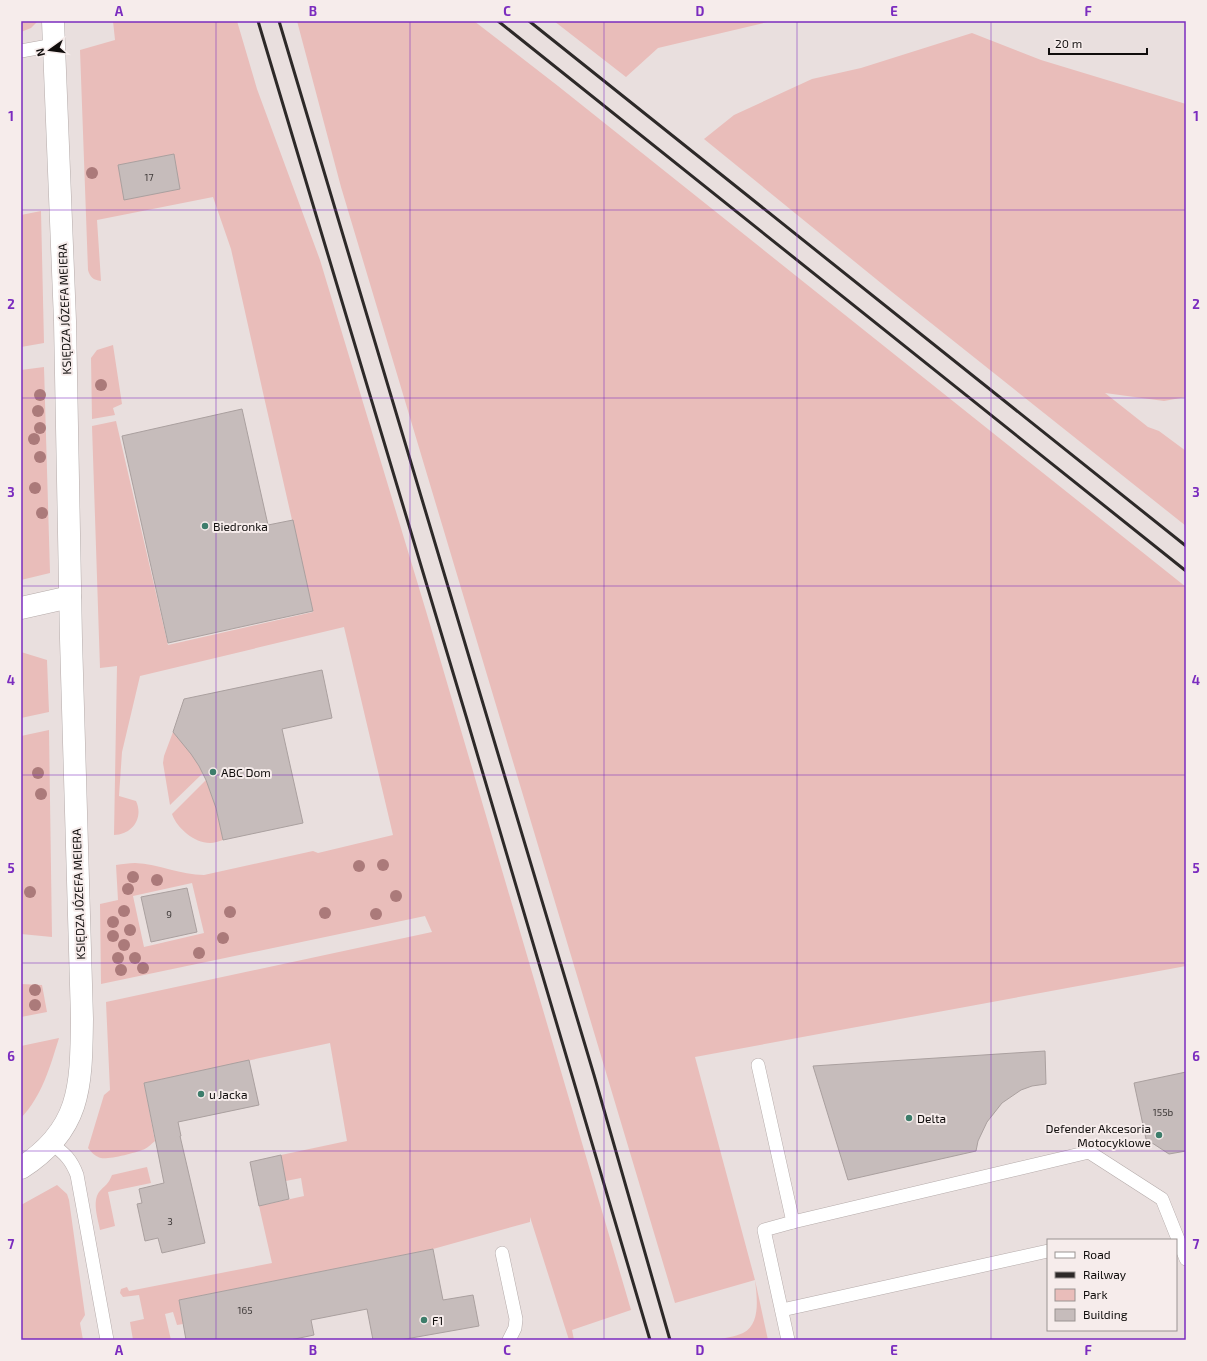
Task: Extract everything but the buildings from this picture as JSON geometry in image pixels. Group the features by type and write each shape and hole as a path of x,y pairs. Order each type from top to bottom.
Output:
{"street":[{"name":"KSIĘDZA JÓZEFA MEIERA","path":"21,1168 41,1154 64,1126 71,1114 80,1082 82,1062 70,598 65,322 53,21"},
{"path":"21,608 70,598"}],"lane":[{"path":"21,51 54,46"},
{"path":"758,1065 793,1222"},
{"path":"51,1143 63,1153 72,1164 77,1175 106,1340"},
{"path":"788,1340 764,1230 1089,1152 1162,1199 1186,1259"},
{"path":"782,1310 1047,1250"},
{"path":"502,1253 516,1318 515,1328 509,1340"}],"green space":[{"path":"21,21 38,21 31,28 21,32"},
{"path":"113,21 237,21 257,89 320,260 426,611 631,1310 572,1330 574,1340 569,1340 530,1217 530,1222 433,1249 179,1300 183,1324 177,1325 173,1312 165,1314 171,1340 133,1340 130,1322 144,1319 139,1295 123,1297 120,1293 121,1289 127,1287 129,1291 272,1263 259,1206 304,1196 301,1178 255,1187 254,1181 284,1174 281,1155 347,1141 330,1043 144,1083 155,1141 146,1149 133,1153 109,1158 97,1157 88,1148 104,1095 110,1090 106,1002 432,932 425,916 101,984 100,904 118,900 116,865 133,863 153,865 195,875 204,875 313,851 318,853 393,835 344,627 140,676 122,752 119,796 136,801 138,813 135,824 131,829 114,835 117,666 100,668 92,426 116,421 168,645 313,612 231,249 213,197 97,220 101,281 94,279 88,270 80,50 115,40","holes":["192,883 204,933 144,947 133,896"]},
{"path":"297,21 474,21 558,86 1186,587 1186,966 695,1057 755,1280 675,1303 341,187"},
{"path":"554,21 772,21 658,48 626,77"},
{"path":"972,33 1041,60 1186,104 1186,397 1164,401 1105,393 1148,427 1159,431 1186,451 1186,526 892,292 704,139 734,115 812,79 861,68"},
{"path":"41,211 44,343 21,347 21,215"},
{"path":"113,345 122,404 113,408 115,415 92,419 91,358 97,350"},
{"path":"44,367 50,573 21,580 21,370"},
{"path":"21,652 47,660 49,712 21,718"},
{"path":"49,730 52,937 21,934 21,736"},
{"path":"173,732 191,753 203,773 170,805 163,763"},
{"path":"206,780 216,808 223,840 212,843 192,838 182,829 172,814"},
{"path":"21,984 42,985 47,1012 21,1017"},
{"path":"59,1038 49,1070 40,1091 21,1118 21,1046"},
{"path":"147,1167 151,1183 108,1192 115,1226 100,1230 96,1206 99,1192 108,1183 112,1175"},
{"path":"57,1185 67,1194 69,1200 85,1315 80,1323 83,1340 21,1340 21,1205"},
{"path":"755,1280 768,1340 715,1340 743,1333 749,1329 753,1323 757,1302"}],"railway":[{"path":"258,21 466,716 650,1340"},
{"path":"279,21 594,1075 670,1340"},
{"path":"498,21 1186,571"},
{"path":"529,21 1186,546"}],"place":[{"name":"Biedronka","path":"205,526"},
{"name":"ABC Dom","path":"213,772"},
{"name":"u Jacka","path":"201,1094"},
{"name":"Delta","path":"909,1118"},
{"name":"Defender Akcesoria Motocyklowe","path":"1159,1135"},
{"name":"F1","path":"424,1320"}]}
